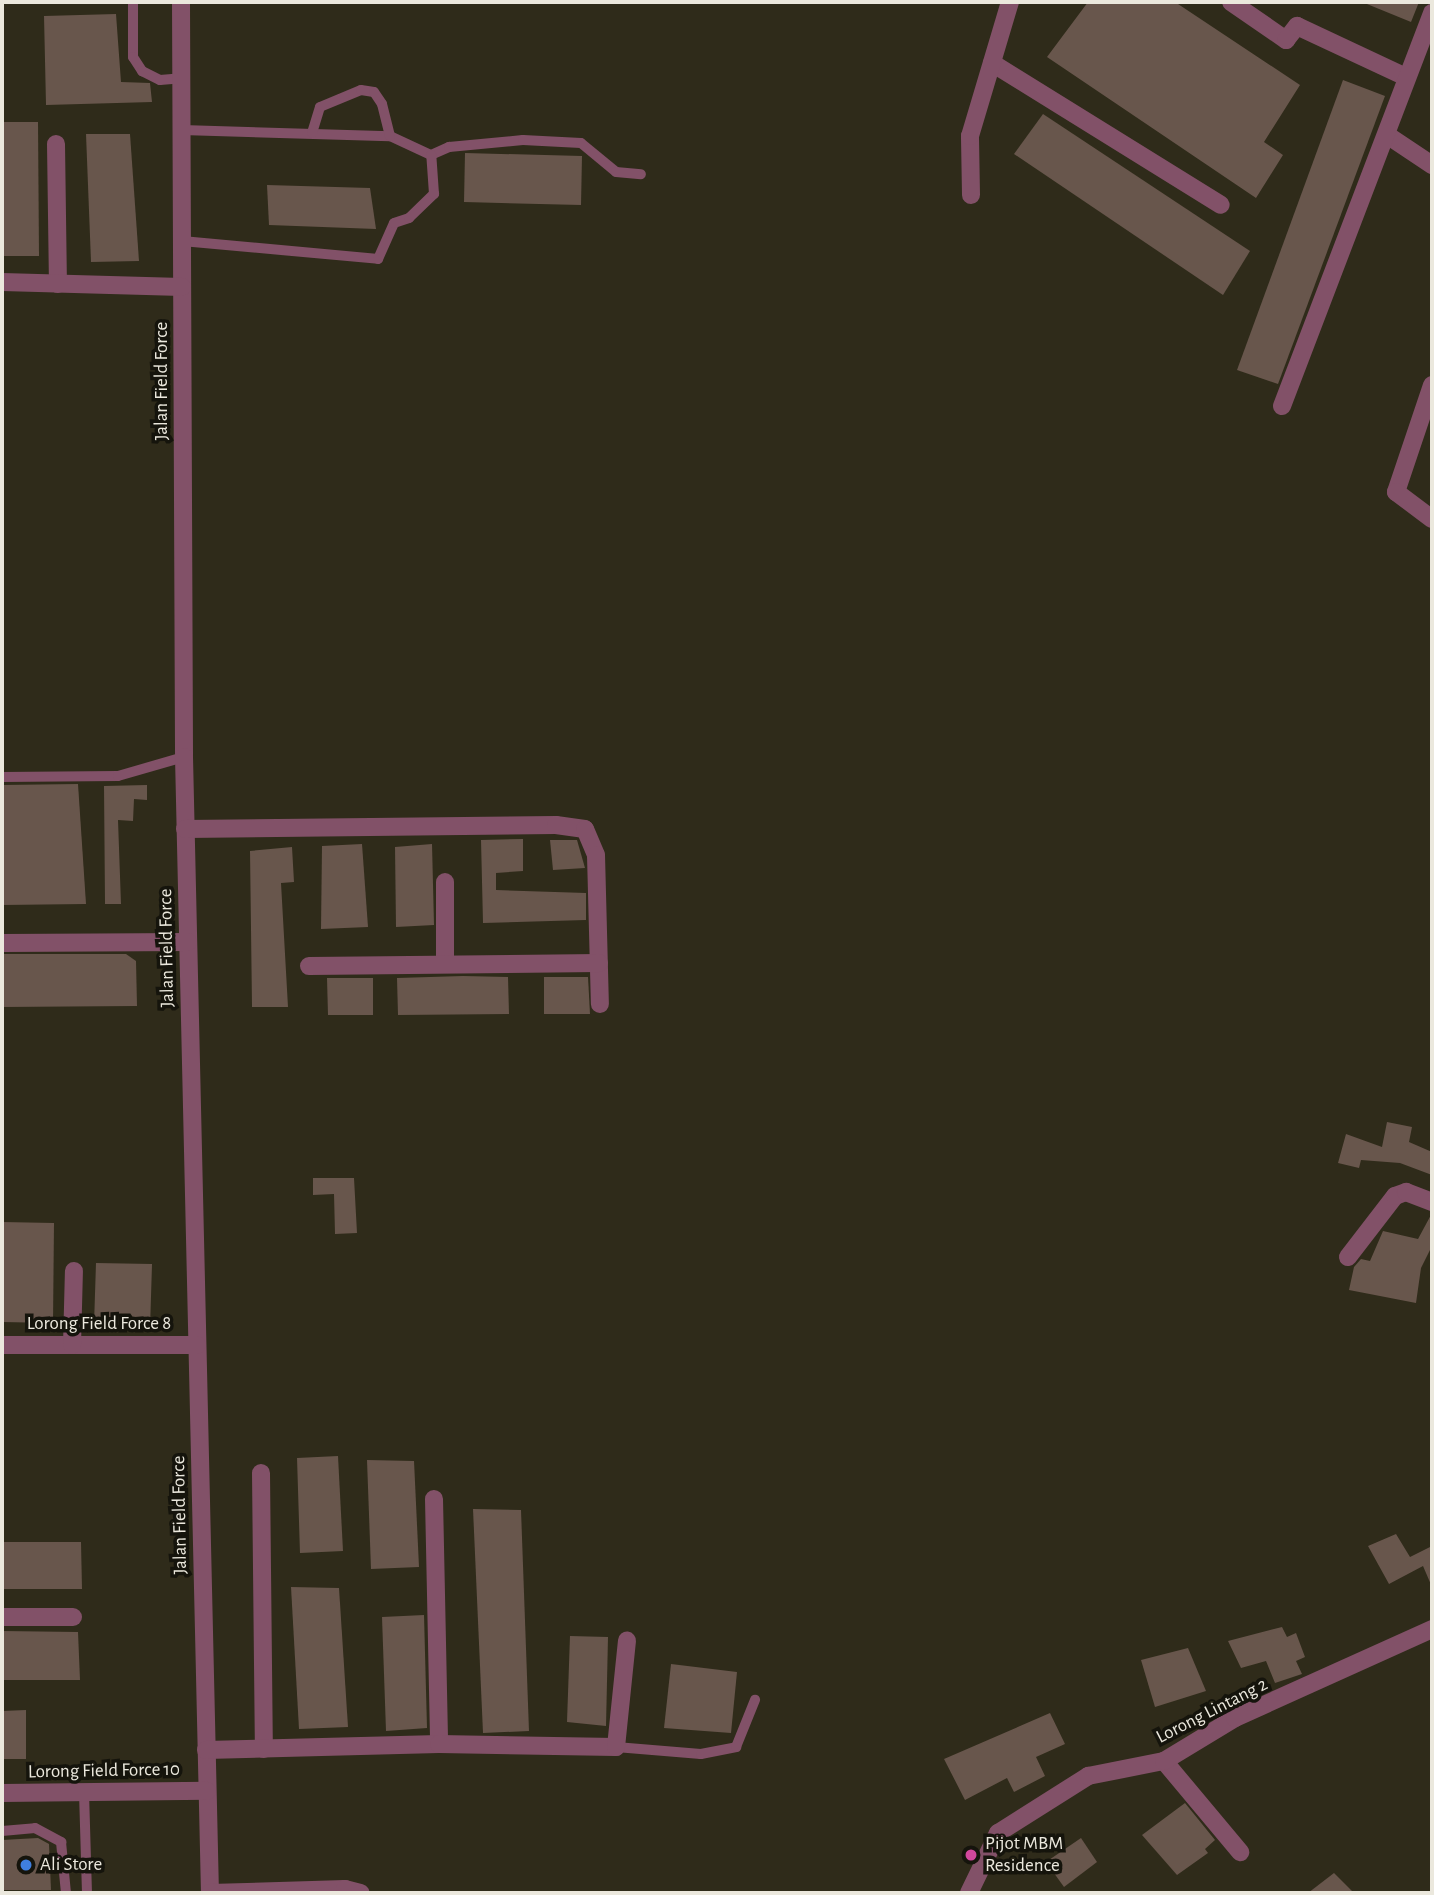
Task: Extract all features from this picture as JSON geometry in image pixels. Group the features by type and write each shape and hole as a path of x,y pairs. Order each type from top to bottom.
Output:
{"street":[{"name":"Jalan Field Force","path":"181,2 185,829 210,1893"},
{"path":"971,195 970,136 1010,2"},
{"path":"1231,2 1286,40 1297,26 1406,77"},
{"path":"1282,406 1432,13"},
{"path":"992,63 1221,205"},
{"path":"1387,135 1432,165"},
{"path":"56,144 58,284"},
{"path":"2,282 182,286"},
{"path":"1432,385 1396,492 1432,519"},
{"path":"185,829 556,825 585,829 596,855 600,1004"},
{"path":"445,883 445,964"},
{"path":"2,943 188,942"},
{"path":"309,966 599,963"},
{"path":"1348,1257 1395,1196 1406,1192 1432,1202"},
{"path":"72,1345 74,1271"},
{"name":"Lorong Field Force 8","path":"2,1345 197,1345"},
{"path":"261,1473 264,1749"},
{"path":"434,1499 439,1744"},
{"path":"2,1617 73,1617"},
{"name":"Lorong Lintang 2","path":"969,1893 998,1833 1088,1776 1164,1761 1235,1718 1432,1629"},
{"path":"206,1750 439,1744 616,1747 627,1641"},
{"path":"1164,1761 1240,1852"},
{"name":"Lorong Field Force 10","path":"2,1793 207,1791"},
{"path":"210,1893 345,1889 360,1893"}],"lane":[{"path":"132,2 133,57 142,71 160,80 181,78"},
{"path":"312,134 320,107 361,90 374,92 383,104 390,136"},
{"path":"182,130 390,136 431,155 449,147 523,139 582,143 616,172 641,174"},
{"path":"182,241 378,260 394,223 409,218 433,194 431,155"},
{"path":"2,777 118,776 184,757"},
{"path":"616,1747 701,1754 736,1747 755,1700"},
{"path":"84,1791 87,1893"},
{"path":"2,1831 35,1828 61,1842 66,1893"}],"building":[{"path":"1088,2 1175,2 1300,85 1264,142 1283,155 1256,198 1047,57"},
{"path":"1362,2 1419,2 1411,22"},
{"path":"116,14 121,82 150,83 152,102 46,105 44,16"},
{"path":"1343,80 1385,96 1278,384 1237,370"},
{"path":"1043,114 1250,251 1223,295 1014,154"},
{"path":"2,122 38,122 39,256 2,256"},
{"path":"86,134 130,134 139,261 91,262"},
{"path":"465,153 582,156 581,205 464,202"},
{"path":"267,185 370,188 376,229 269,225"},
{"path":"78,784 86,904 2,905 2,785"},
{"path":"147,785 147,800 134,799 133,821 118,820 121,904 105,904 104,786"},
{"path":"523,839 523,871 496,873 496,890 586,893 586,920 483,923 481,840"},
{"path":"550,840 577,840 585,868 553,870"},
{"path":"362,844 368,927 321,929 322,846"},
{"path":"432,844 434,925 396,927 395,847"},
{"path":"292,847 294,882 281,883 288,1007 252,1007 250,851"},
{"path":"2,954 126,954 136,961 137,1006 2,1007"},
{"path":"508,977 509,1014 398,1015 397,978"},
{"path":"544,977 588,977 590,1014 544,1014"},
{"path":"327,978 373,978 373,1015 328,1015"},
{"path":"1387,1122 1412,1127 1409,1142 1432,1152 1432,1175 1400,1163 1361,1160 1359,1168 1338,1163 1346,1134 1382,1147"},
{"path":"313,1178 354,1178 357,1233 335,1234 334,1194 313,1195"},
{"path":"1432,1213 1432,1246 1421,1268 1416,1303 1349,1290 1354,1267 1361,1259 1370,1261 1383,1231 1418,1239"},
{"path":"2,1222 54,1223 53,1323 2,1322"},
{"path":"96,1263 152,1264 150,1329 94,1325"},
{"path":"338,1456 343,1551 300,1553 297,1458"},
{"path":"367,1460 414,1461 419,1567 371,1569"},
{"path":"473,1509 521,1510 529,1731 483,1733"},
{"path":"1396,1534 1410,1557 1432,1546 1432,1587 1423,1566 1389,1584 1368,1546"},
{"path":"2,1542 81,1542 82,1589 2,1589"},
{"path":"291,1587 339,1588 348,1727 299,1729"},
{"path":"424,1615 427,1728 386,1731 382,1617"},
{"path":"1282,1627 1287,1637 1296,1633 1305,1657 1296,1661 1302,1674 1275,1683 1266,1661 1241,1668 1228,1641"},
{"path":"2,1631 78,1632 80,1680 2,1680"},
{"path":"570,1636 608,1637 606,1726 567,1722"},
{"path":"1188,1648 1206,1691 1155,1707 1141,1660"},
{"path":"671,1664 737,1672 731,1733 664,1728"},
{"path":"26,1710 26,1759 2,1759 2,1711"},
{"path":"1050,1713 1065,1744 1036,1757 1045,1776 1014,1792 1007,1778 965,1800 944,1759"},
{"path":"1185,1803 1215,1840 1205,1849 1208,1853 1177,1875 1142,1835"},
{"name":"Ali Store","path":"38,1838 49,1844 51,1890 2,1890 2,1840"},
{"path":"1081,1838 1097,1862 1064,1887 1046,1862"},
{"path":"1334,1873 1354,1893 1308,1893"}],"place":[{"name":"Pijot MBM Residence","path":"971,1855"},
{"name":"Ali Store","path":"26,1865"}]}
